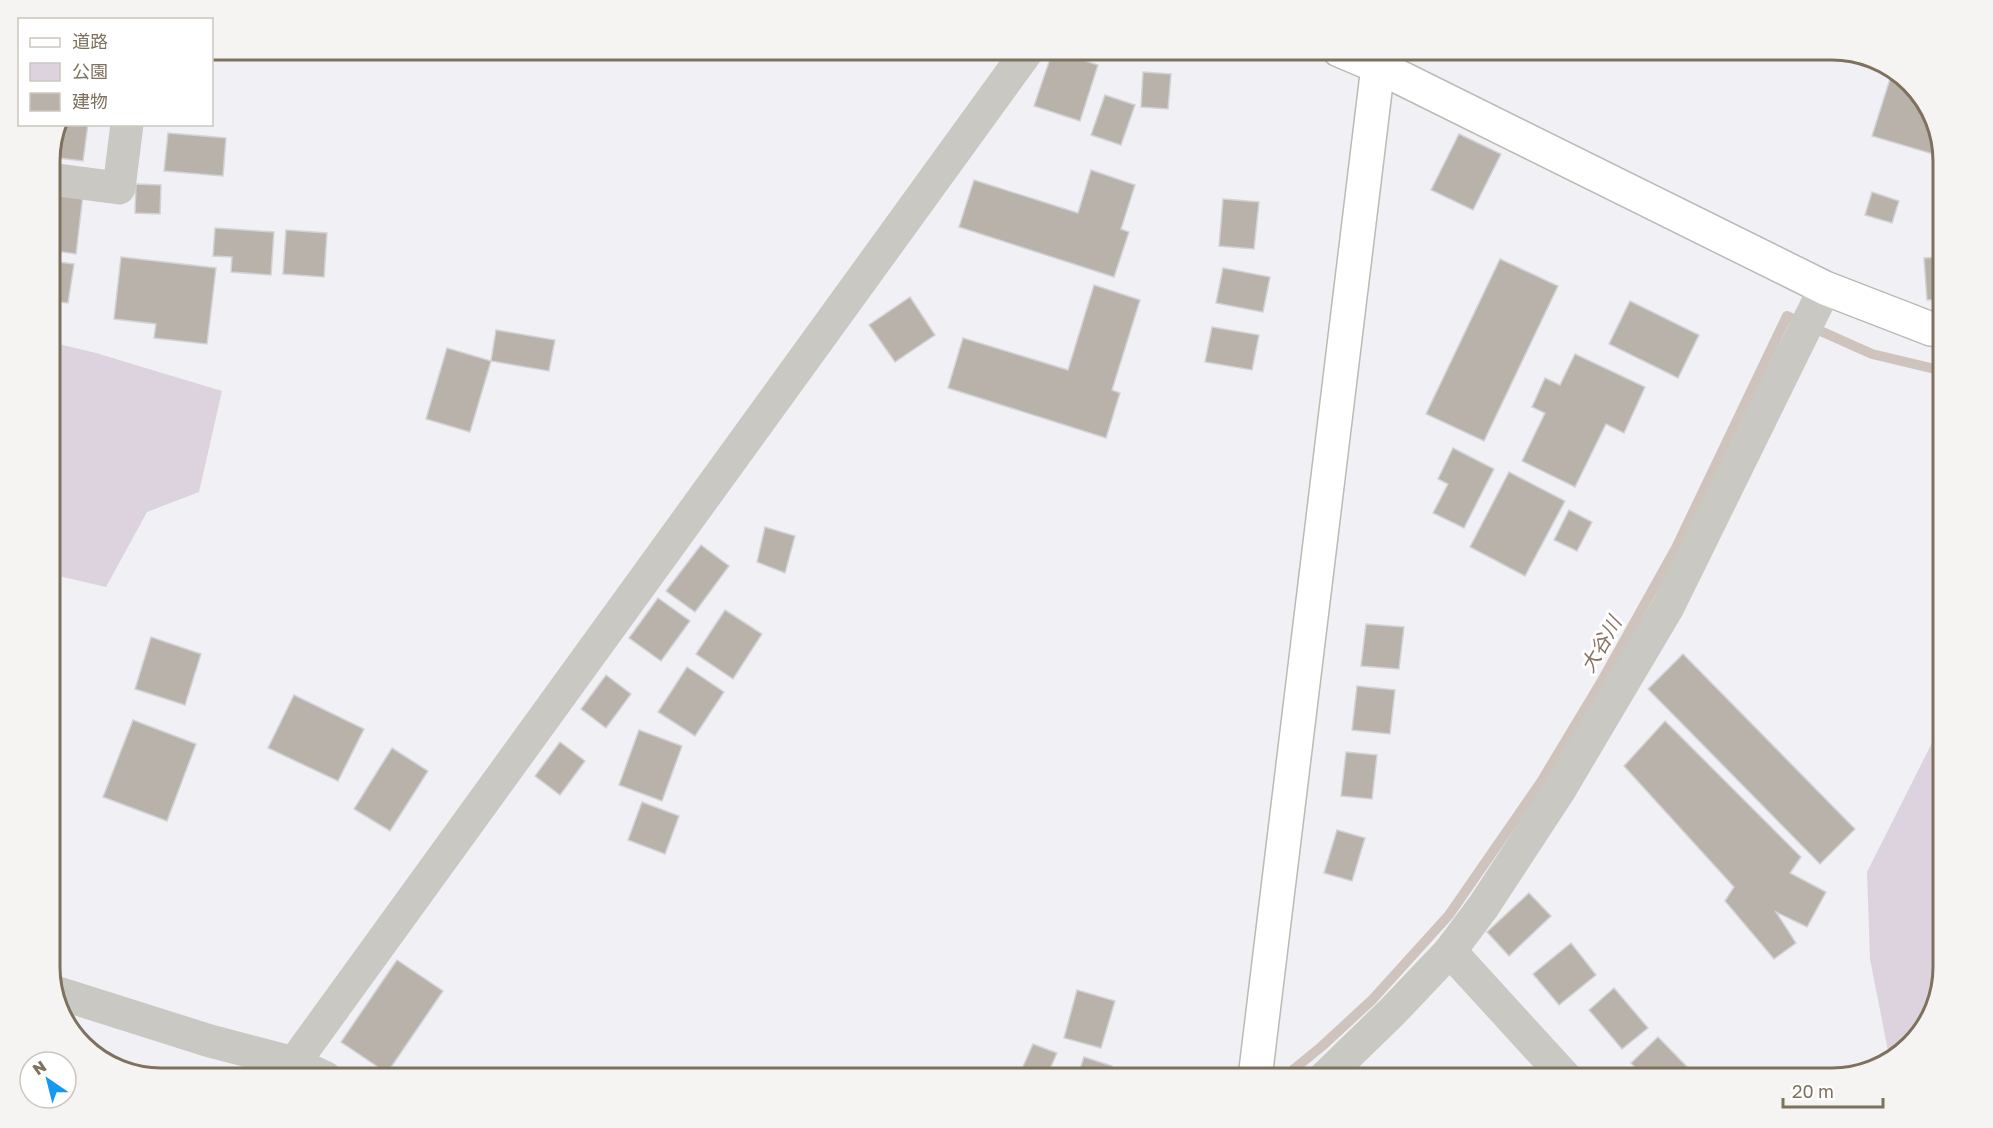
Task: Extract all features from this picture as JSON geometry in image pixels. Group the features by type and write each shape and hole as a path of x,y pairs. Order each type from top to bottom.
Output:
{"street":[{"path":"294,1063 1021,60"},
{"path":"1256,1068 1379,60"},
{"path":"1383,60 1825,288 1933,329"},
{"path":"60,180 119,188 127,126"},
{"path":"1334,1068 1450,951 1483,907 1559,791 1668,607 1825,288"},
{"path":"1450,951 1557,1068"},
{"path":"64,995 305,1068"}],"green space":[{"path":"60,344 222,391 199,492 147,512 106,587 60,576"},
{"path":"1933,741 1932,980 1930,993 1919,1018 1912,1029 1888,1051 1870,959 1867,872"}],"building":[{"path":"1050,60 1083,60 1098,65 1080,121 1034,106"},
{"path":"1143,72 1171,74 1168,109 1141,107"},
{"path":"1890,79 1903,90 1923,116 1933,154 1872,136"},
{"path":"1105,95 1135,105 1121,145 1091,135"},
{"path":"66,126 88,126 83,161 60,158"},
{"path":"168,133 226,138 223,176 164,171"},
{"path":"1459,134 1501,154 1473,210 1431,190"},
{"path":"1091,170 1135,185 1121,229 1129,232 1114,277 959,227 974,180 1078,213"},
{"path":"136,184 161,185 160,214 135,213"},
{"path":"60,192 83,195 76,254 60,252"},
{"path":"1872,192 1899,201 1892,223 1865,215"},
{"path":"1223,199 1259,202 1254,249 1219,246"},
{"path":"215,228 274,232 271,275 231,272 232,257 213,256"},
{"path":"286,230 327,233 324,277 283,274"},
{"path":"121,257 216,268 207,344 154,338 156,324 114,319"},
{"path":"1924,258 1933,258 1933,300 1927,300"},
{"path":"1500,259 1558,286 1484,441 1426,414"},
{"path":"60,262 74,264 68,303 60,302"},
{"path":"1223,268 1270,277 1263,312 1216,303"},
{"path":"1094,285 1140,300 1112,390 1120,393 1106,438 948,388 963,338 1068,370"},
{"path":"910,297 935,335 895,362 869,325"},
{"path":"1630,301 1699,335 1678,378 1609,344"},
{"path":"1212,327 1259,335 1252,370 1205,362"},
{"path":"496,330 555,340 549,371 491,361"},
{"path":"447,348 491,361 470,432 426,419"},
{"path":"1575,354 1645,387 1624,433 1606,424 1575,487 1522,461 1545,413 1532,407 1545,378 1560,385"},
{"path":"1453,448 1494,469 1464,528 1433,513 1448,484 1438,479"},
{"path":"1509,472 1565,501 1525,576 1470,547"},
{"path":"1569,510 1592,522 1577,551 1554,540"},
{"path":"765,527 795,536 785,573 757,562"},
{"path":"701,545 729,566 695,612 666,591"},
{"path":"658,598 690,621 661,661 629,638"},
{"path":"725,610 762,634 733,679 696,654"},
{"path":"1366,624 1404,627 1399,669 1361,666"},
{"path":"151,637 201,654 185,705 135,689"},
{"path":"1683,654 1855,829 1820,864 1648,689"},
{"path":"687,667 724,692 695,736 658,712"},
{"path":"606,675 631,694 606,728 581,709"},
{"path":"1357,686 1395,690 1390,734 1352,730"},
{"path":"294,695 364,729 338,781 268,748"},
{"path":"133,720 196,744 167,821 103,797"},
{"path":"1665,721 1801,857 1790,873 1826,892 1807,927 1776,912 1796,943 1774,959 1725,901 1734,887 1624,766"},
{"path":"639,730 682,746 662,801 619,785"},
{"path":"560,742 585,761 560,795 535,776"},
{"path":"392,748 428,771 390,831 354,809"},
{"path":"1346,752 1377,755 1372,799 1341,796"},
{"path":"642,802 679,816 665,854 628,840"},
{"path":"1337,830 1365,838 1352,881 1324,873"},
{"path":"1529,893 1551,916 1509,956 1487,932"},
{"path":"1571,943 1596,975 1559,1005 1533,974"},
{"path":"397,960 443,991 390,1068 380,1068 341,1042"},
{"path":"1614,988 1648,1028 1622,1049 1589,1010"},
{"path":"1077,990 1115,1001 1101,1048 1064,1038"},
{"path":"1658,1037 1688,1068 1636,1068 1631,1063"},
{"path":"1033,1044 1057,1053 1050,1068 1022,1068"},
{"path":"1084,1057 1112,1066 1111,1068 1080,1068"}],"waterway":[{"name":"大谷川","path":"1295,1068 1372,1000 1449,915 1541,782 1603,679 1676,548 1787,316 1872,354 1933,369"}]}
